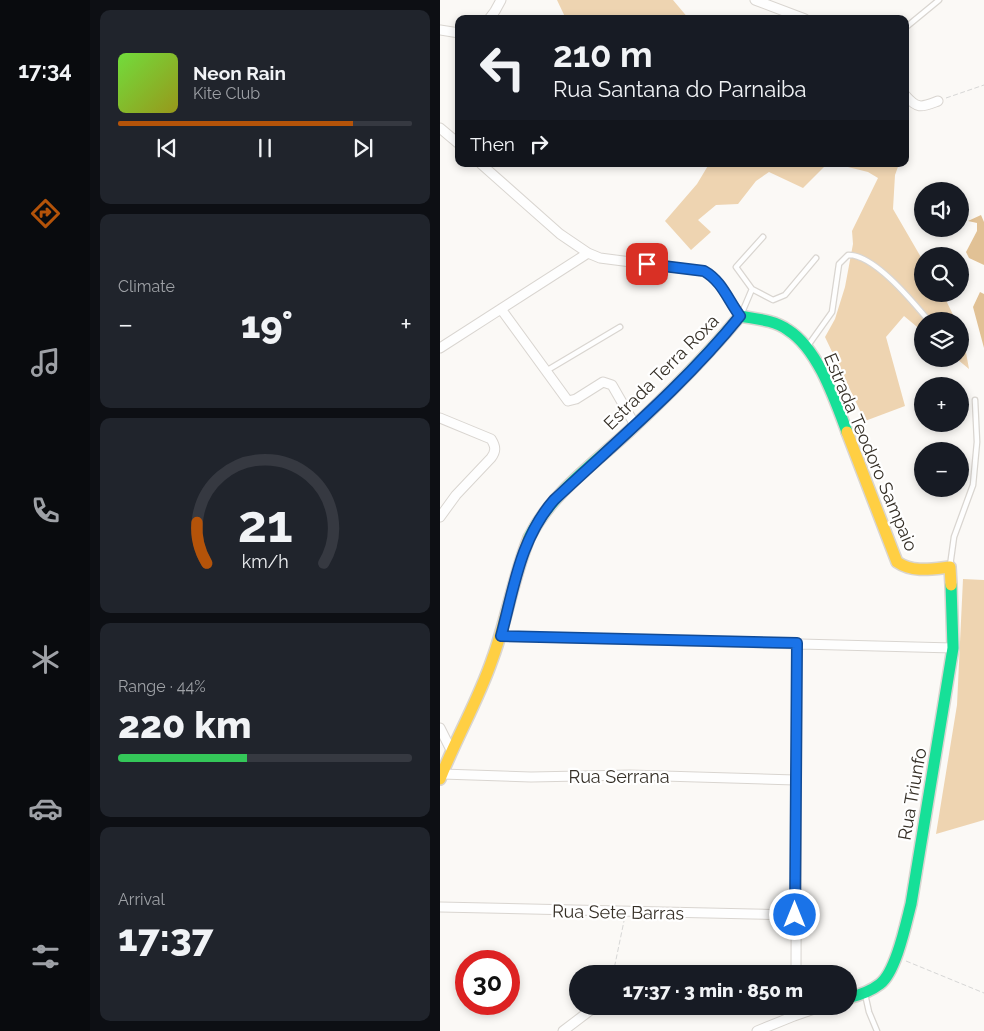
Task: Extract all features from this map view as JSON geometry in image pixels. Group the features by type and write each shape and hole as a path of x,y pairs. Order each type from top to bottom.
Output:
{"street":[{"path":"492,15 501,0"},
{"path":"755,0 794,15"},
{"path":"440,30 455,32"},
{"path":"909,99 916,106 923,107 938,101"},
{"path":"440,128 455,141"},
{"name":"Estrada Terra Roxa","path":"441,776 451,750 478,697 501,636 520,564 533,529 544,512 554,500 714,348 740,316 730,303 721,285 712,275 704,271 600,258 588,253 560,234 485,167"},
{"path":"495,167 499,179"},
{"path":"440,348 588,253"},
{"path":"501,309 568,401 603,382 612,385 635,425"},
{"name":"Estrada Teodoro Sampaio","path":"740,316 769,321 782,326 793,334 806,348 819,366 845,427 897,562 902,567 911,569 950,567"},
{"path":"440,418 483,435 495,445 495,451 491,458 456,495 440,517"},
{"name":"Rua Triunfo","path":"857,995 882,983 890,972 911,904 953,648 950,567"},
{"path":"501,636 953,648"},
{"path":"796,965 797,643"},
{"path":"440,728 451,750"},
{"name":"Rua Serrana","path":"441,776 630,775 796,780"},
{"name":"Rua Sete Barras","path":"440,907 795,915"},
{"path":"563,1031 584,1015"},
{"path":"757,1031 787,1015"}],"lane":[{"path":"909,25 939,0"},
{"path":"763,237 736,267 752,289 772,300 785,295 816,258"},
{"path":"806,348 832,312 839,264 848,255 856,254 866,258 904,292 921,312"},
{"path":"740,316 752,289"},
{"path":"546,371 620,327"},
{"path":"950,567 954,537 973,485 977,442 974,400"},
{"path":"865,993 869,1012 877,1031"}],"path":[{"path":"938,101 984,84"},
{"path":"615,965 626,912"},
{"path":"896,956 984,992"}],"shaded area":[{"path":"557,0 673,0 686,15 564,15"},
{"path":"707,167 824,167 803,188 769,172 756,181 738,204 716,205 698,220 711,232 691,250 665,221 697,184"},
{"path":"848,167 898,167 895,175 893,209 915,247 914,302 947,302 952,312 914,312 914,324 904,316 886,337 905,406 865,421 825,337 835,319 845,287 853,244 852,231 878,178 868,172"},
{"path":"981,215 984,222 984,265 969,258 969,247 977,231 977,223 969,221"},
{"path":"980,292 984,294 984,348 973,307"},
{"path":"963,579 984,580 984,820 936,834 957,705"}],"traffic: fast":[{"path":"529,538 538,522 560,494 671,391 740,316 777,324 799,339 817,362 847,432"},
{"path":"857,995 873,989 886,978 900,947 911,904 953,648 951,585"}],"traffic: slow":[{"path":"847,432 897,562 916,569 950,567 951,585"},
{"path":"440,779 486,675 497,645 529,538"}],"route":[{"path":"647,264 692,268 712,275 721,285 730,303 740,316 714,348 654,409 554,500 544,512 533,529 526,545 501,636 797,643 795,915"}]}
